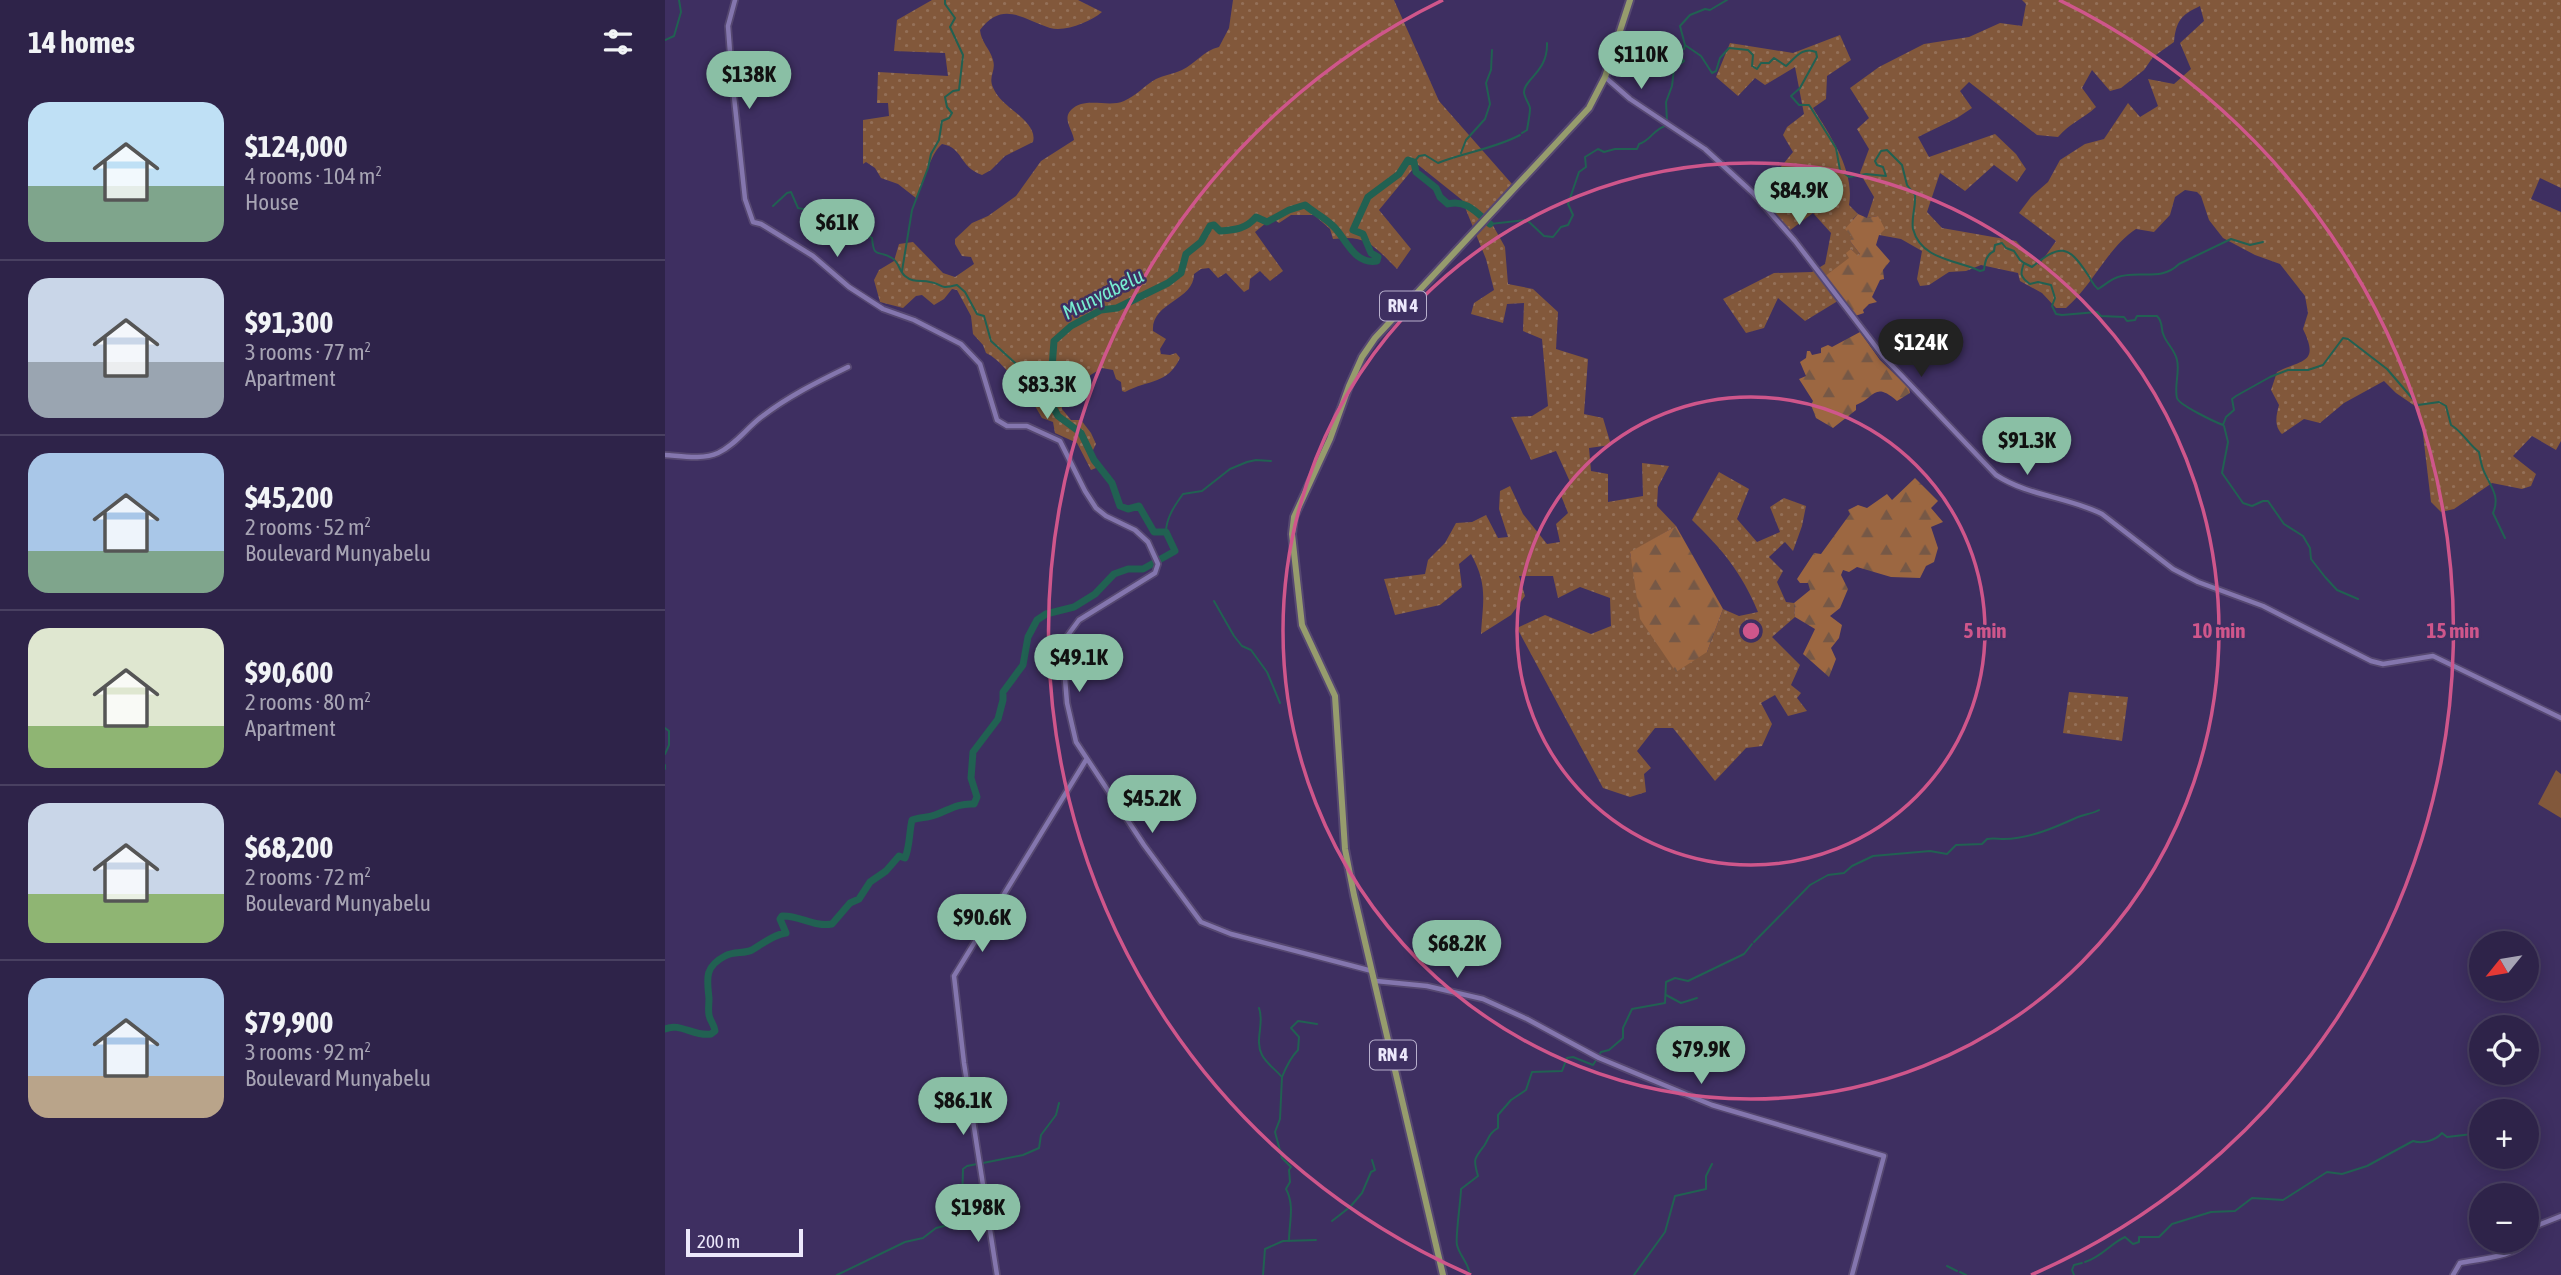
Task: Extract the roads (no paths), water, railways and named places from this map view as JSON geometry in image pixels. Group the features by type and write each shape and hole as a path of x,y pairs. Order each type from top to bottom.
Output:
{"highway":[{"name":"RN 4","path":"1443,1275 1345,849 1335,696 1303,625 1292,534 1294,517 1330,439 1362,357 1404,304 1589,108 1605,77 1630,0"}],"street":[{"path":"735,0 728,26 732,78 745,199 753,222 761,224 813,256 849,287 883,309 914,320 961,344 980,364 997,420 1007,426 1027,426 1060,441 1090,500 1106,516 1135,530 1147,542 1157,561 1155,573 1150,578 1079,620 1068,635 1064,649 1067,703 1076,742 1086,760 1201,922 1231,933 1374,972"},
{"path":"1605,77 1630,99 1705,149 1753,193 1795,242 1888,363 2011,485 2090,508 2102,514 2180,573 2274,612 2371,661 2383,664 2433,656 2561,718"},
{"path":"665,455 710,456 718,453 729,447 757,420 788,397 848,367"},
{"path":"997,1275 964,1063 954,976 1086,760"},
{"path":"1376,981 1427,986 1482,999 1527,1019 1597,1057 1712,1105 1884,1156 1852,1275"},
{"path":"2539,1225 2561,1216"},
{"path":"2453,1275 2460,1263 2508,1253"}],"waterway":[{"path":"665,40 674,36 681,12 679,0"},
{"path":"902,271 912,210 931,154 939,140 942,121 952,113 947,107 945,97 959,90 963,55 950,27 955,18 945,0"},
{"name":"Munyabelu","path":"1667,121 1666,102 1674,69 1684,61 1676,51 1684,49 1685,45 1680,26 1690,15 1705,9 1710,10 1727,0"},
{"path":"1522,133 1527,130 1530,111 1524,94 1525,87 1544,61 1547,43"},
{"path":"1685,45 1701,56 1712,73 1716,71 1720,58 1729,48 1748,50 1753,55 1752,66 1757,69 1761,63 1769,63 1774,58 1786,66 1803,52 1816,52 1817,57 1800,88 1791,96 1799,105 1809,105 1836,148 1840,170 1849,177 1866,174 1886,176 1883,167 1875,161 1881,151 1887,150 1902,165 1907,185 1915,195 1913,229 1924,247 1941,258 1980,271 1984,270 1986,259 1994,251 1995,245 2002,243 2014,251 2024,263 2022,275 2027,282 2051,285 2055,298 2052,306 2056,314 2097,312 2101,316 2124,317 2127,321 2135,320 2137,316 2157,316 2177,360 2177,398 2190,409 2223,425 2226,417 2234,410 2232,399 2236,396 2288,370 2308,370 2323,365 2343,338 2348,339 2387,369 2418,405 2439,402 2446,406 2451,425 2479,452 2483,469 2495,495 2493,513 2505,538"},
{"path":"1461,153 1466,140 1485,119 1490,104 1486,83 1491,70 1492,50"},
{"name":"Munyabelu","path":"1490,224 1527,220 1544,236 1553,237 1561,227 1568,225 1573,215 1568,204 1579,172 1586,167 1585,157 1598,149 1604,152 1637,149 1639,144 1665,126"},
{"path":"1414,162 1419,156 1425,155 1438,163 1520,135"},
{"name":"Munyabelu","path":"665,1029 676,1027 699,1034 711,1034 715,1031 709,1013 708,974 718,960 728,954 752,950 773,937 786,933 780,919 782,916 832,924 850,903 859,899 870,882 886,871 899,856 905,858 912,820 974,804 977,797 971,778 973,752 998,719 1003,692 1023,665 1028,637 1037,620 1046,614 1074,607 1095,594 1114,574 1128,569 1143,569 1175,551 1166,532 1154,532 1139,506 1128,509 1120,506 1112,483 1094,460 1081,433 1058,416 1050,395 1054,341 1071,326 1101,310 1117,308 1168,283 1181,273 1186,254 1201,242 1210,226 1214,225 1220,231 1244,226 1256,217 1267,222 1305,205 1326,219 1356,255 1362,259 1377,261 1378,257 1371,253 1363,234 1353,230 1368,197 1399,174 1408,160 1414,162 1416,172 1436,188 1440,197 1448,204 1466,205 1490,224"},
{"path":"773,206 791,192 798,208 808,210 812,216 846,226 859,237 867,235 872,238 876,252 894,260 908,278 943,287 957,285 965,292 977,314 984,316 991,341 1050,395"},
{"path":"2024,263 2032,267 2057,251 2069,253 2075,257 2098,289 2126,275 2165,273 2231,239 2250,245 2263,242"},
{"path":"2224,426 2228,442 2222,473 2243,503 2252,506 2268,501 2284,524 2303,536 2310,548 2311,559 2325,577 2337,590 2358,599"},
{"path":"1166,532 1169,517 1183,494 1202,491 1230,469 1247,462 1271,461"},
{"path":"1214,601 1234,636 1242,646 1251,650 1267,672 1280,703"},
{"path":"665,728 669,731 669,745 665,754"},
{"path":"1754,942 1810,885 1828,875 1844,873 1873,856 1930,851 1947,854 1956,845 1982,844 1987,839 2033,835 2099,810"},
{"path":"1470,1275 1457,1245 1461,1189 1478,1176 1475,1160 1491,1134 1498,1128 1498,1115 1511,1100 1526,1090 1532,1072 1562,1071 1567,1058 1573,1057 1593,1065 1601,1052 1609,1050 1623,1038 1623,1028 1632,1009 1665,1003 1666,982 1675,978 1688,981 1744,954 1752,944"},
{"path":"1666,995 1681,1003 1697,998"},
{"path":"1259,1008 1260,1049 1266,1061 1282,1077 1280,1119 1275,1132 1282,1158 1291,1167 1290,1182 1286,1189 1291,1208 1289,1241"},
{"path":"1282,1077 1298,1050 1299,1037 1291,1028 1298,1021 1317,1024"},
{"path":"983,1163 1023,1155 1039,1148 1041,1135 1056,1115 1059,1103"},
{"path":"2085,1262 2125,1237 2133,1244 2139,1242 2139,1237 2159,1237 2172,1224 2211,1212 2235,1211 2252,1198 2283,1200 2327,1172 2342,1174 2367,1166 2413,1141 2428,1141 2442,1133 2447,1137 2469,1134"},
{"path":"1332,1221 1362,1193 1371,1172 1375,1170 1372,1160"},
{"path":"962,1205 963,1169 977,1164"},
{"path":"1634,1275 1665,1232 1675,1196 1706,1189 1706,1176 1712,1164"},
{"path":"837,1275 905,1242 923,1238 936,1228 948,1225 961,1208"},
{"path":"1263,1275 1265,1249 1283,1241 1316,1240"},
{"path":"2074,1275 2074,1265 2082,1263"},
{"path":"1947,1266 1957,1271"},
{"path":"1960,1272 1966,1275"}]}
